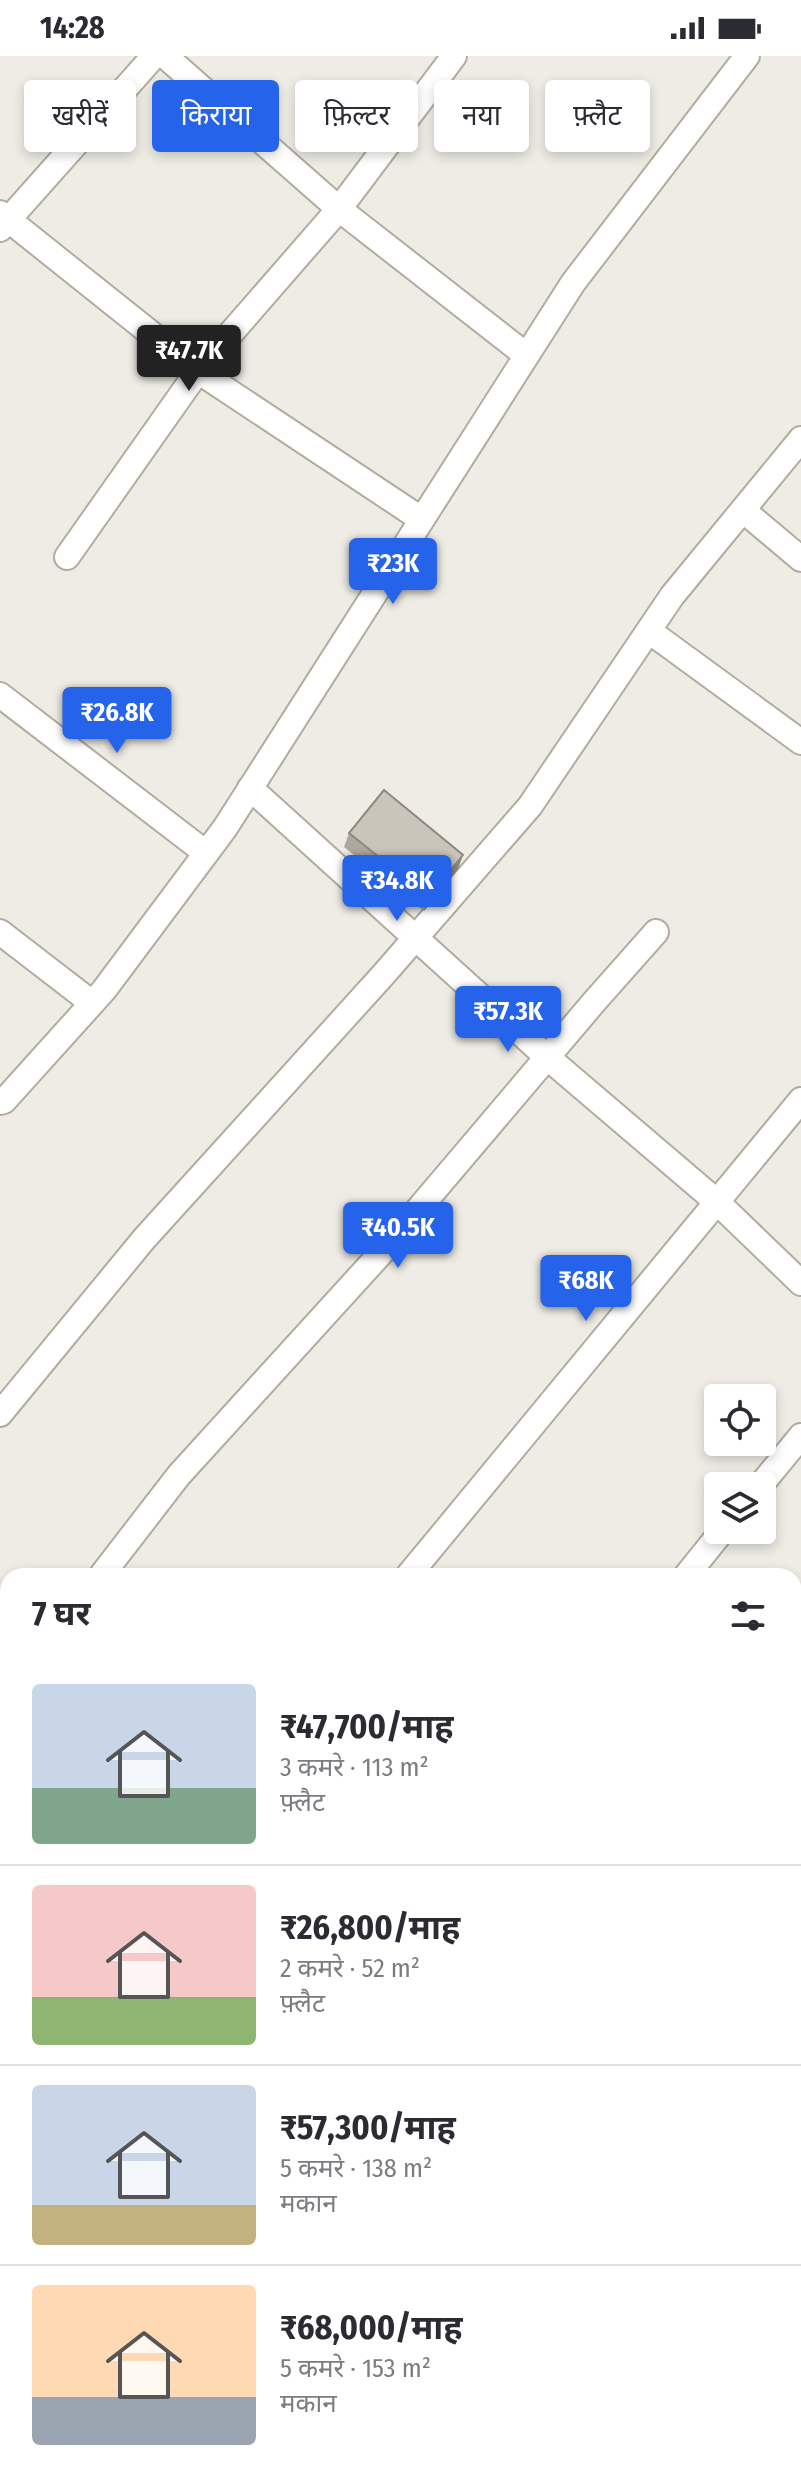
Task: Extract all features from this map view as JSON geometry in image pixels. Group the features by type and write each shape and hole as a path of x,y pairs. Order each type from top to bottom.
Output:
{"street":[{"path":"154,56 2,220 198,371 421,519"},
{"path":"165,56 339,209 526,355"},
{"path":"67,557 198,371 339,209 454,56"},
{"path":"0,1102 92,1003 206,853 573,283 747,56"},
{"path":"0,1414 144,1239 530,806 672,596 801,439"},
{"path":"744,511 801,559"},
{"path":"649,631 801,742"},
{"path":"0,695 206,853"},
{"path":"250,788 547,1057 717,1202 801,1283"},
{"path":"0,932 92,1003"},
{"path":"107,1568 179,1475 382,1252 656,932"},
{"path":"415,1568 801,1100"},
{"path":"771,1472 801,1436"},
{"path":"692,1568 712,1544"}],"building":[{"path":"384,790 463,855 429,897 349,833"}]}
